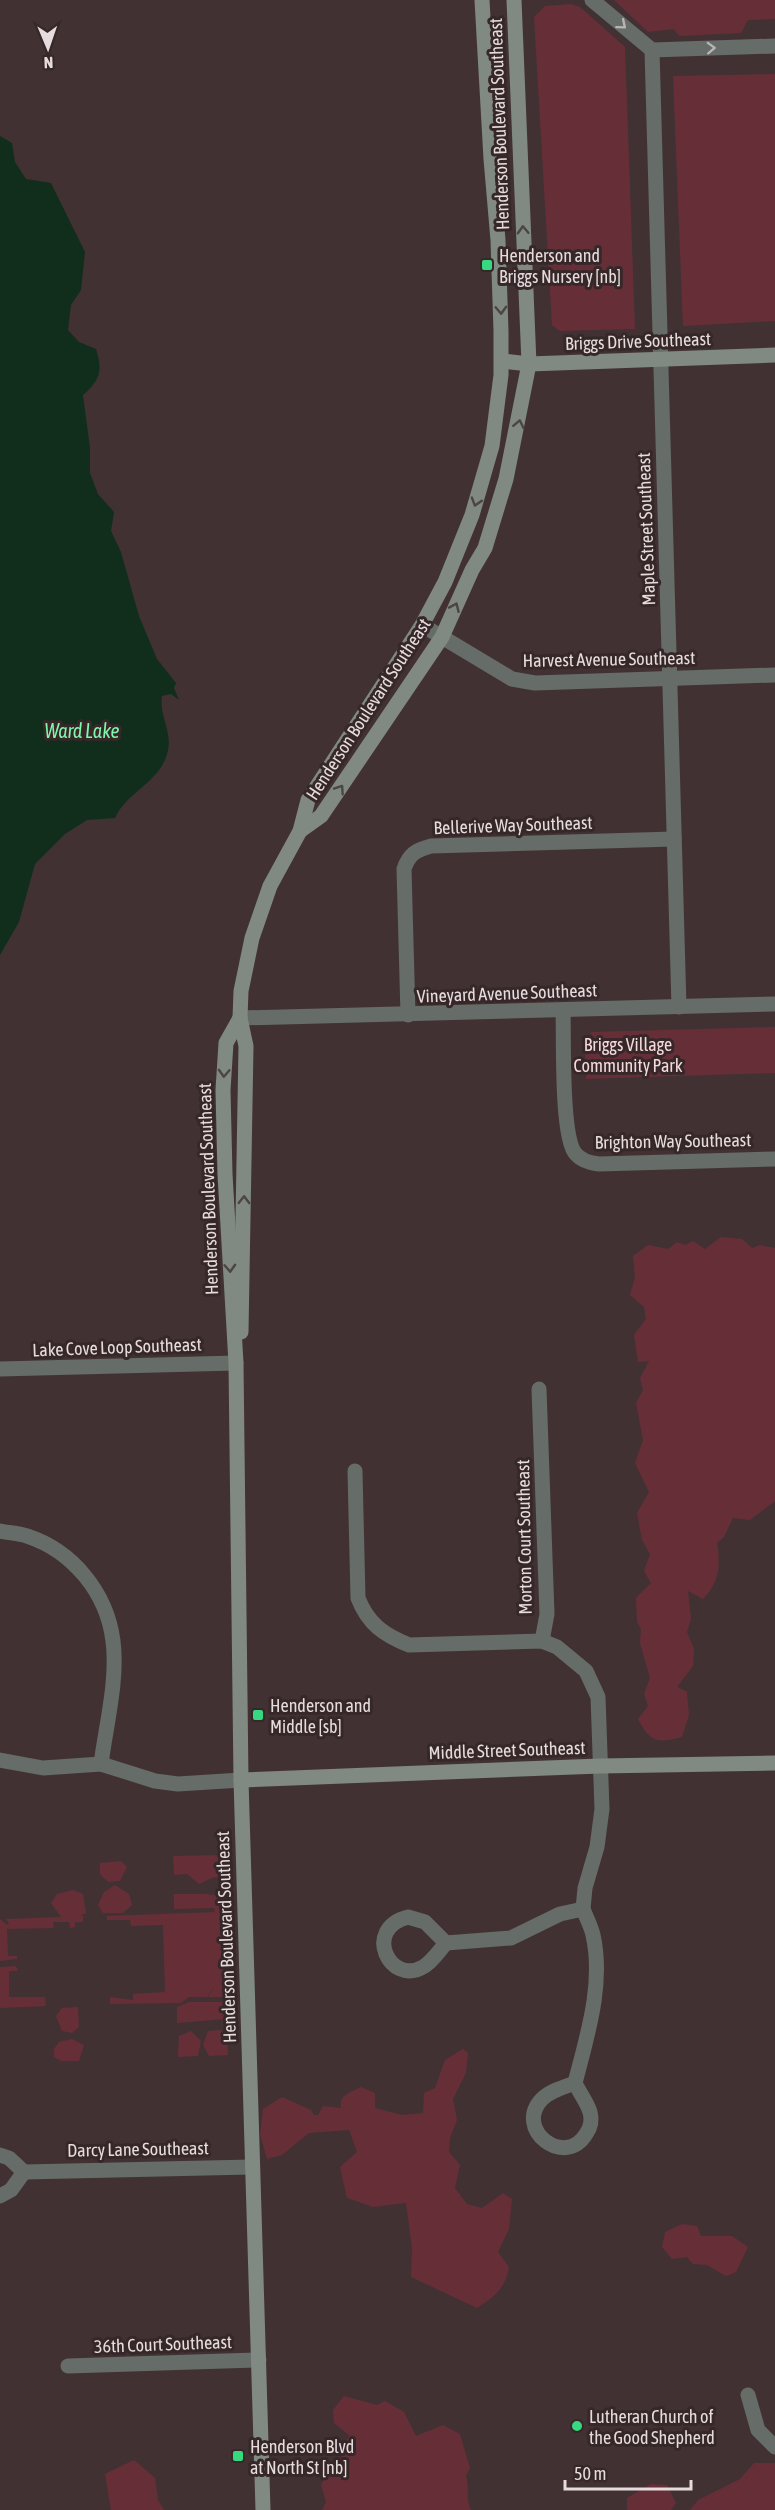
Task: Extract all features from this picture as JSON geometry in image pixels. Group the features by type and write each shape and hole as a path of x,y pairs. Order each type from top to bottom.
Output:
{"main road":[{"name":"Henderson Boulevard Southeast","path":"236,1363 242,1323 246,1046 240,1018 241,991 252,938 270,886 300,831 308,800 422,625 460,549 492,446 502,361 498,240 482,0"},
{"name":"Henderson Boulevard Southeast","path":"300,831 321,816 442,637 472,570 485,548 506,479 529,364 514,0"},
{"name":"Briggs Drive Southeast","path":"502,361 529,364 775,355"},
{"name":"Henderson Boulevard Southeast","path":"240,1018 226,1043 223,1089 225,1174 236,1363 241,1780 263,2510"},
{"name":"Middle Street Southeast","path":"241,1780 600,1766 775,1763"}],"street":[{"path":"592,0 652,50 775,46"},
{"name":"Maple Street Southeast","path":"652,50 659,360 680,1007"},
{"name":"Harvest Avenue Southeast","path":"422,625 512,679 535,683 775,675"},
{"name":"Bellerive Way Southeast","path":"408,1015 404,869 408,858 417,850 431,846 674,839"},
{"name":"Vineyard Avenue Southeast","path":"240,1018 775,1004"},
{"name":"Brighton Way Southeast","path":"563,1011 567,1133 576,1155 587,1162 599,1164 775,1159"},
{"name":"Lake Cove Loop Southeast","path":"0,1369 236,1363"},
{"name":"Morton Court Southeast","path":"539,1389 547,1614 542,1641"},
{"path":"355,1472 358,1598 364,1614 375,1627 389,1637 409,1644 542,1641 557,1647 586,1671 598,1697 599,1828 583,1909 593,1935 594,2006 574,2083 589,2110 589,2130 576,2145 566,2148 549,2145 536,2132 533,2124 537,2106 550,2094 574,2083"},
{"path":"0,1532 27,1536 58,1551 85,1573 105,1610 113,1641 113,1674 101,1764"},
{"path":"0,1760 43,1768 101,1764 155,1780 178,1784 241,1780"},
{"path":"446,1943 511,1938 560,1914 583,1909"},
{"path":"0,2155 9,2158 24,2172 11,2190 0,2196"},
{"name":"Darcy Lane Southeast","path":"24,2172 252,2167"},
{"name":"36th Court Southeast","path":"68,2366 259,2360"},
{"path":"748,2395 758,2430 775,2447"}],"green space":[{"path":"614,0 775,0 775,19 748,20 741,33 679,36 674,29 648,32"},
{"path":"571,4 580,7 625,47 635,329 560,331 552,325 534,17 545,6"},
{"path":"775,74 775,321 683,326 673,76"},
{"name":"Briggs Village Community Park","path":"775,1027 775,1073 586,1079 585,1040 592,1043 595,1053 604,1044 596,1041 590,1032"},
{"path":"721,1237 742,1239 752,1248 760,1245 775,1248 775,1501 750,1520 733,1518 724,1537 717,1543 718,1574 708,1593 703,1599 688,1591 691,1619 687,1632 694,1649 693,1666 677,1687 687,1692 689,1715 682,1737 660,1740 651,1737 638,1719 648,1706 644,1694 650,1678 640,1643 641,1629 637,1622 636,1598 651,1583 644,1571 650,1554 642,1540 637,1513 649,1492 635,1463 643,1440 636,1403 643,1390 640,1378 649,1361 638,1362 634,1335 646,1319 644,1307 630,1295 635,1277 633,1256 648,1245 668,1249 677,1242 685,1245 693,1241 705,1249"},
{"path":"224,1855 227,1861 222,1878 214,1877 199,1884 187,1874 174,1875 173,1856"},
{"path":"121,1861 127,1867 120,1881 108,1882 100,1874 100,1863"},
{"path":"115,1885 129,1894 132,1905 123,1913 103,1913 98,1905 104,1892"},
{"path":"73,1890 83,1894 86,1913 80,1916 83,1916 83,1922 75,1922 75,1927 70,1928 69,1922 53,1922 54,1928 7,1929 8,1956 17,1956 17,1959 0,1961 0,1919 7,1925 9,1923 6,1919 61,1917 51,1903 57,1894"},
{"path":"174,1894 207,1894 223,1897 226,1997 208,1997 216,1984 207,1997 189,1997 181,2003 110,2004 110,1997 133,2000 133,1994 165,1992 163,1925 131,1926 130,1920 107,1920 107,1916 215,1912 214,1908 174,1909"},
{"path":"16,1966 18,1971 9,1971 9,1997 45,1997 46,2006 0,2008 0,1967"},
{"path":"189,2002 226,2002 226,2019 177,2023 177,2007"},
{"path":"78,2007 79,2027 72,2033 62,2031 56,2016 62,2008"},
{"path":"220,2030 227,2034 228,2055 209,2056 203,2045 208,2031"},
{"path":"191,2031 201,2041 198,2056 178,2057 179,2036"},
{"path":"72,2039 84,2045 79,2061 61,2061 54,2057 54,2049 59,2042"},
{"path":"463,2049 468,2053 466,2073 453,2099 457,2120 450,2138 449,2152 460,2165 455,2188 467,2204 482,2208 503,2193 512,2199 509,2229 498,2252 509,2267 507,2275 498,2291 477,2308 411,2277 412,2248 406,2203 373,2207 347,2198 340,2167 357,2152 349,2130 309,2133 282,2155 267,2159 260,2134 263,2109 282,2097 318,2115 323,2106 341,2108 344,2097 361,2087 375,2093 375,2108 402,2115 423,2113 424,2093 435,2088 445,2060"},
{"path":"682,2224 697,2226 701,2236 732,2236 748,2247 736,2272 726,2276 707,2265 693,2264 687,2257 672,2259 662,2247 665,2232"},
{"path":"344,2396 377,2405 385,2401 404,2412 416,2436 443,2425 460,2434 470,2468 466,2476 471,2510 322,2510 326,2502 321,2485 327,2473 344,2464 341,2452 349,2435 334,2423 333,2410"},
{"path":"134,2460 155,2478 158,2500 164,2510 111,2510 105,2474"},
{"path":"754,2463 775,2463 775,2510 690,2510 698,2500 740,2479"},
{"path":"651,2484 667,2485 676,2503 671,2510 627,2510 627,2498"}],"water":[{"name":"Ward Lake","path":"0,136 12,143 15,162 26,179 51,183 85,252 81,290 71,305 68,330 79,342 96,349 99,363 96,380 83,395 90,448 90,473 98,494 114,512 111,531 121,552 139,616 157,659 176,683 174,688 179,700 171,694 162,696 162,710 169,743 159,770 128,800 115,818 87,820 65,834 35,864 19,922 0,955"}],"place":[{"name":"Henderson and Briggs Nursery [nb]","path":"487,265"},
{"name":"Henderson and Middle [sb]","path":"258,1715"},
{"name":"Lutheran Church of the Good Shepherd","path":"577,2426"},
{"name":"Henderson Blvd at North St [nb]","path":"238,2456"}]}
